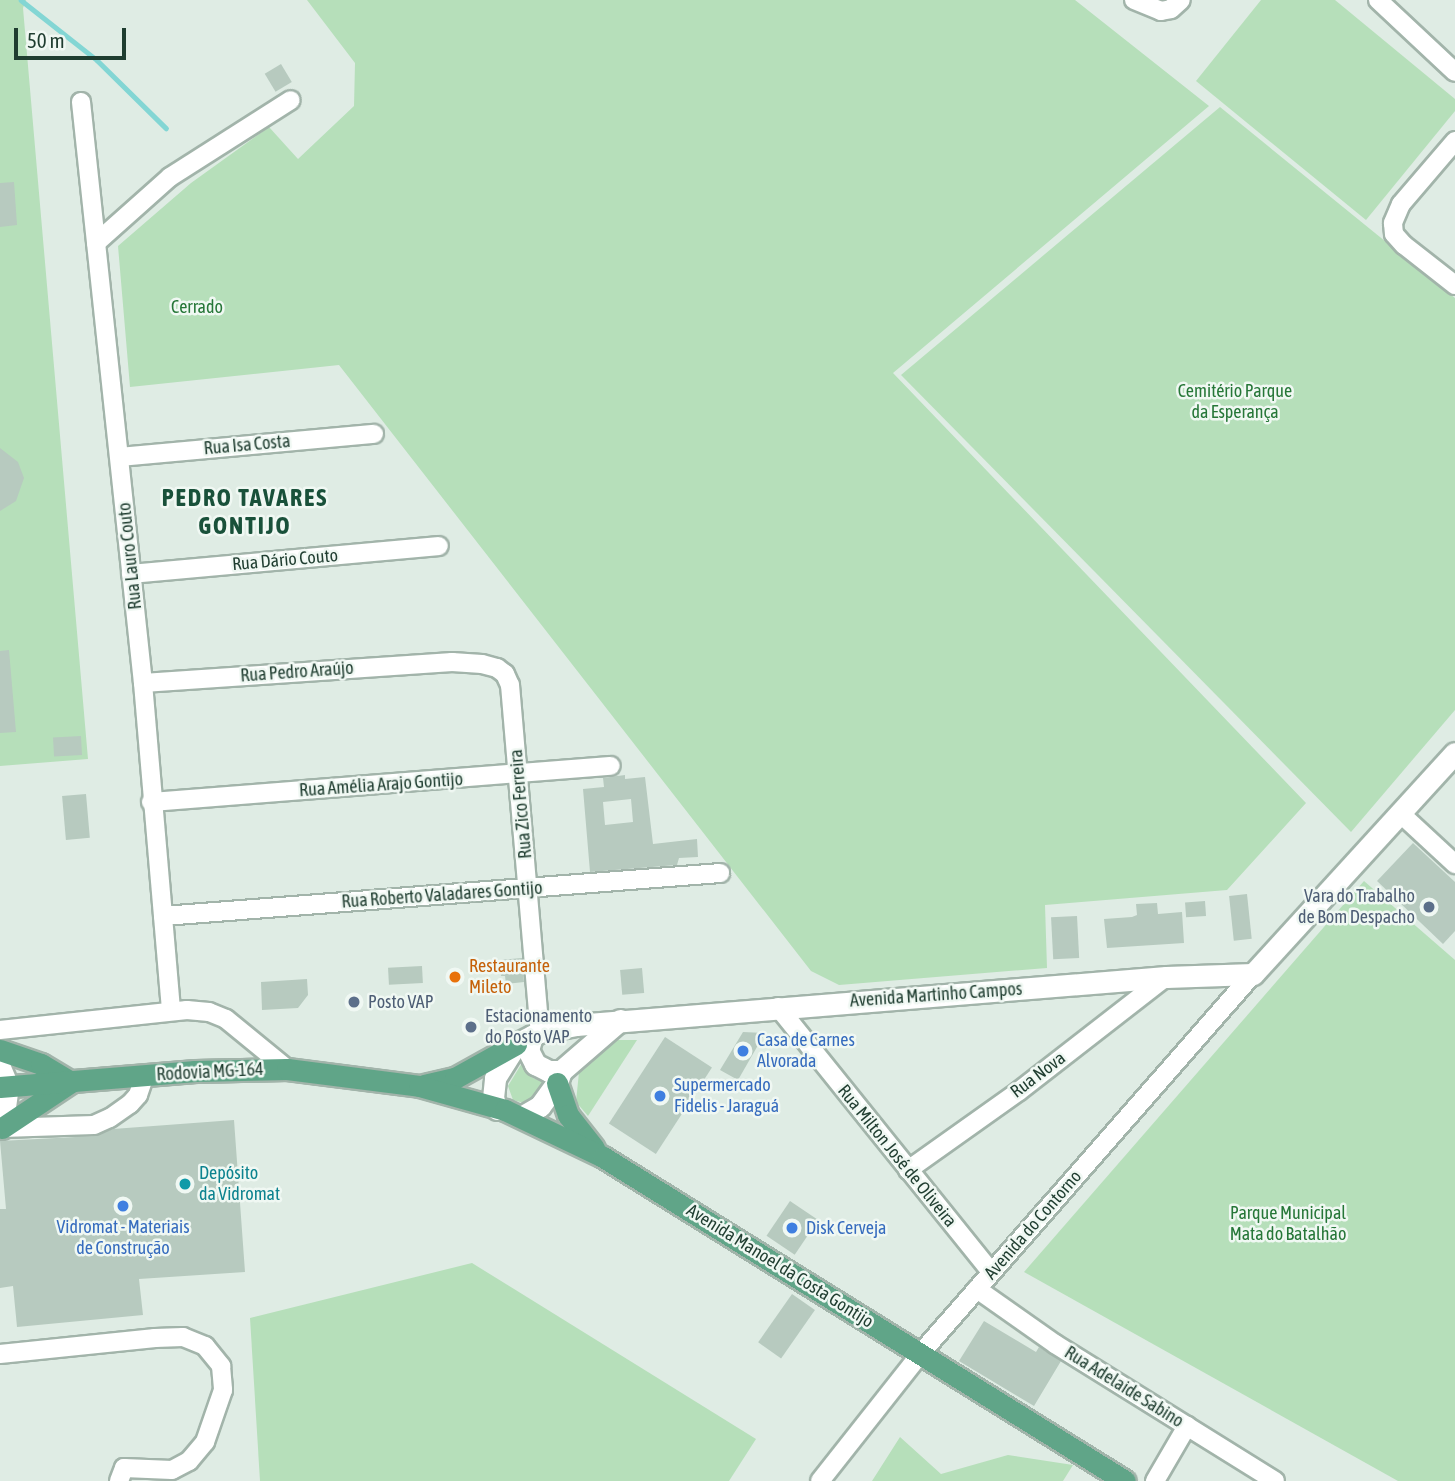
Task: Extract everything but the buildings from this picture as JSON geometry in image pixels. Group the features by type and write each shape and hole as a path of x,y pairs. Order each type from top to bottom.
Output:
{"main road":[{"path":"1253,974 1455,753"},
{"name":"Avenida Martinho Campos","path":"529,1037 620,1020 1166,977 1253,974"},
{"path":"521,1117 540,1106 559,1077 620,1020"},
{"path":"529,1037 530,1058 541,1069 559,1077"},
{"path":"419,1086 455,1079 529,1037"},
{"path":"497,1109 493,1090 495,1078 529,1037"},
{"path":"0,1050 41,1064 71,1082 1,1128"},
{"name":"Rodovia MG-164","path":"5,1086 145,1075 287,1069 419,1086"},
{"path":"559,1077 568,1115 603,1157"},
{"name":"Avenida Manoel da Costa Gontijo","path":"419,1086 521,1117 603,1157 1125,1481"}],"street":[{"path":"1134,0 1161,11 1171,9 1181,0"},
{"path":"1378,0 1455,72"},
{"path":"96,243 170,177 291,100"},
{"name":"Rua Lauro Couto","path":"81,102 143,683 151,802 171,1011"},
{"path":"1455,141 1395,213 1394,234 1455,285"},
{"name":"Rua Isa Costa","path":"120,457 374,434"},
{"name":"Rua Dário Couto","path":"131,574 439,546"},
{"name":"Rua Pedro Araújo","path":"143,683 452,662"},
{"name":"Rua Zico Ferreira","path":"452,662 497,668 505,674 510,685 528,888 529,1037"},
{"name":"Rua Amélia Arajo Gontijo","path":"151,802 611,766"},
{"path":"1401,814 1455,864"},
{"name":"Rua Roberto Valadares Gontijo","path":"163,916 720,873"},
{"name":"Avenida do Contorno","path":"820,1481 922,1353 991,1272 1253,974"},
{"name":"Rua Nova","path":"908,1170 1019,1091 1166,977"},
{"name":"Rua Milton José de Oliveira","path":"778,1007 991,1272"},
{"path":"0,1030 171,1011 209,1012 226,1018 287,1069"},
{"path":"0,1063 5,1086 1,1128 94,1125 130,1104 138,1095 145,1075"},
{"name":"Rua Adelaide Sabino","path":"977,1289 1025,1324 1275,1481"},
{"path":"0,1354 155,1338 183,1337 205,1346 220,1366 223,1390 205,1441 189,1461 172,1470 124,1468 119,1481"},
{"path":"1155,1481 1188,1426"}],"green space":[{"path":"0,0 26,0 23,8 88,759 0,766"},
{"name":"Cerrado","path":"307,0 1075,0 1209,106 893,373 1306,803 1227,890 1045,905 1047,968 839,985 811,971 339,365 130,387 118,246 191,183 269,127 298,159 354,106 355,63"},
{"path":"1261,0 1335,0 1455,99 1455,111 1366,220 1196,81"},
{"name":"Cemitério Parque da Esperança","path":"1220,107 1455,298 1455,710 1351,832 901,375"},
{"name":"Parque Municipal Mata do Batalhão","path":"1364,881 1455,960 1455,1481 1398,1481 1024,1272"},
{"path":"618,1040 637,1040 588,1116 576,1102 579,1072 587,1057 602,1044"},
{"path":"522,1063 533,1078 546,1082 530,1102 524,1103 513,1100 508,1086"},
{"path":"472,1263 756,1439 729,1481 260,1481 250,1318"},
{"path":"900,1437 941,1474 1008,1455 1073,1465 1063,1481 872,1481"}],"waterway":[{"path":"21,0 97,60 166,128"}],"place":[{"name":"Vara do Trabalho de Bom Despacho","path":"1429,907"},
{"name":"Restaurante Mileto","path":"455,977"},
{"name":"Posto VAP","path":"354,1002"},
{"name":"Estacionamento do Posto VAP","path":"471,1027"},
{"name":"Casa de Carnes Alvorada","path":"743,1051"},
{"name":"Supermercado Fidelis - Jaraguá","path":"660,1096"},
{"name":"Depósito da Vidromat","path":"185,1184"},
{"name":"Vidromat - Materiais de Construção","path":"123,1206"},
{"name":"Disk Cerveja","path":"792,1228"}],"district":[{"name":"PEDRO TAVARES GONTIJO","path":"245,512"}]}
